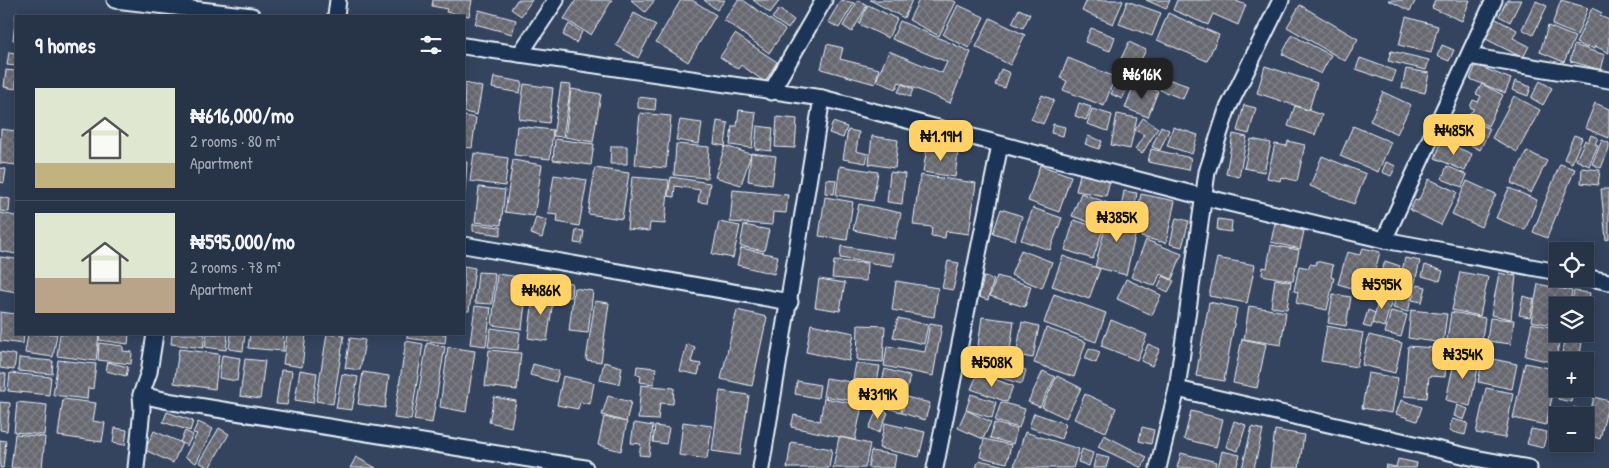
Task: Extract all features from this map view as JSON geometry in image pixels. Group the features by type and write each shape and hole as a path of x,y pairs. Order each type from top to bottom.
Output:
{"street":[{"path":"115,0 196,13 233,15"},
{"path":"336,15 338,0"},
{"path":"520,54 556,0"},
{"path":"771,92 824,0"},
{"path":"1158,468 1176,389 1207,172 1227,110 1281,0"},
{"path":"1384,240 1494,0"},
{"path":"465,46 822,98 1204,197 1384,240 1549,270"},
{"path":"1469,56 1609,80"},
{"path":"761,468 790,302 822,98"},
{"path":"936,468 1000,145"},
{"path":"465,245 790,302"},
{"path":"1594,279 1609,282"},
{"path":"136,468 142,409 141,395 149,372 155,335"},
{"path":"1176,389 1475,458 1529,468"},
{"path":"141,395 173,402 585,468"}],"building":[{"path":"433,0 472,0 469,16 446,12 447,9 432,6"},
{"path":"517,0 532,0 521,16 511,9"},
{"path":"576,0 612,0 591,35 564,19"},
{"path":"631,0 655,0 645,12"},
{"path":"681,0 692,0 716,15 688,62 656,42"},
{"path":"704,0 725,0 717,10"},
{"path":"738,0 743,0 785,30 769,53 724,20"},
{"path":"753,0 780,0 770,13"},
{"path":"841,0 854,3 839,28 828,22"},
{"path":"858,0 867,5 852,32 843,26"},
{"path":"870,0 912,0 904,18"},
{"path":"919,0 952,0 956,2 939,36 909,20"},
{"path":"1087,0 1123,1 1113,24 1082,11"},
{"path":"1146,0 1170,0 1166,9"},
{"path":"1177,0 1234,0 1246,5 1238,25 1213,14 1208,25 1173,10"},
{"path":"1388,0 1416,0 1410,11"},
{"path":"1435,0 1470,0 1462,21 1432,8"},
{"path":"1507,0 1521,0 1510,22 1499,16"},
{"path":"1561,0 1588,8 1577,35 1552,25"},
{"path":"1127,1 1161,13 1152,36 1119,24"},
{"path":"1536,1 1547,6 1533,35 1522,29"},
{"path":"868,5 897,19 888,38 859,24"},
{"path":"958,5 984,17 969,48 943,35"},
{"path":"1300,5 1358,39 1345,61 1287,27"},
{"path":"1592,8 1602,13 1600,16 1609,20 1609,53 1595,46 1594,49 1588,46 1587,48 1576,43"},
{"path":"779,9 794,20 788,29 772,18"},
{"path":"1019,9 1030,14 1023,28 1012,23"},
{"path":"479,10 516,20 512,34 475,24"},
{"path":"16,13 53,15 16,15"},
{"path":"634,13 656,25 638,58 616,45"},
{"path":"1168,13 1219,35 1207,61 1157,40"},
{"path":"1406,17 1438,26 1431,53 1399,45"},
{"path":"990,18 1025,35 1010,65 976,47"},
{"path":"1494,18 1517,30 1513,38 1529,46 1523,58 1484,38"},
{"path":"900,21 971,52 950,103 899,82 896,89 876,81 889,51 942,73 947,62 892,39"},
{"path":"15,22 15,40 13,40"},
{"path":"569,24 582,32 576,43 563,35"},
{"path":"1548,26 1575,37 1564,62 1540,52"},
{"path":"1091,28 1115,37 1110,51 1085,42"},
{"path":"735,34 777,62 765,82 741,65 738,69 720,57"},
{"path":"1292,35 1331,55 1321,74 1282,54"},
{"path":"1129,42 1146,50 1132,77 1116,69"},
{"path":"827,44 843,48 840,59 879,69 875,84 821,69"},
{"path":"1442,45 1454,50 1449,61 1437,56"},
{"path":"1574,45 1605,55 1601,70 1570,61"},
{"path":"1391,51 1429,60 1426,70 1388,61"},
{"path":"9,52 15,53 15,66 7,65"},
{"path":"1068,58 1115,77 1104,106 1063,90 1067,81 1060,78"},
{"path":"1360,58 1396,71 1392,82 1356,69"},
{"path":"1476,65 1511,79 1505,93 1470,79"},
{"path":"1265,66 1317,83 1309,110 1257,93"},
{"path":"1001,69 1010,73 1005,88 995,85"},
{"path":"1406,69 1429,73 1425,93 1402,88"},
{"path":"6,70 15,71 15,89 4,87"},
{"path":"1121,74 1132,79 1122,99 1111,94"},
{"path":"494,77 522,82 520,93 492,88"},
{"path":"1165,78 1188,86 1183,99 1160,90"},
{"path":"1515,81 1531,87 1528,96 1512,90"},
{"path":"1540,81 1552,88 1543,105 1531,98"},
{"path":"1135,82 1158,91 1148,117 1125,108"},
{"path":"465,83 482,87 477,115 465,112"},
{"path":"524,84 553,88 549,123 519,119"},
{"path":"561,84 571,85 563,137 553,136"},
{"path":"902,84 913,89 910,97 898,92"},
{"path":"1482,84 1503,95 1488,126 1467,116 1474,109 1470,107 1473,100 1478,102 1481,96 1476,94"},
{"path":"571,89 601,94 593,142 565,137"},
{"path":"1383,92 1411,105 1397,134 1370,121"},
{"path":"1042,95 1054,100 1043,124 1031,119"},
{"path":"1514,96 1540,110 1517,152 1492,138"},
{"path":"638,97 656,99 655,110 638,108"},
{"path":"1079,103 1091,107 1086,120 1075,116"},
{"path":"1595,103 1609,109 1609,138 1585,128"},
{"path":"1244,105 1256,108 1249,134 1237,131"},
{"path":"1295,106 1322,115 1315,135 1288,126"},
{"path":"1092,109 1112,115 1108,131 1087,124"},
{"path":"739,110 756,112 752,148 730,145 732,126 737,126"},
{"path":"640,113 671,116 666,168 635,165"},
{"path":"1117,114 1137,118 1130,149 1111,145"},
{"path":"465,116 476,118 472,148 465,147"},
{"path":"777,117 797,119 795,148 775,147"},
{"path":"1143,118 1158,128 1142,154 1135,149 1144,135 1135,130"},
{"path":"1469,119 1490,129 1480,150 1459,139"},
{"path":"680,120 702,123 699,144 676,140"},
{"path":"717,121 728,123 725,146 714,144"},
{"path":"833,122 847,127 843,138 829,133"},
{"path":"1053,124 1065,127 1063,136 1051,133"},
{"path":"517,126 553,130 550,159 514,155"},
{"path":"757,126 773,128 771,151 755,149"},
{"path":"1161,126 1169,130 1160,150 1152,147"},
{"path":"1353,126 1391,142 1378,172 1340,156"},
{"path":"1173,127 1198,135 1192,154 1167,146"},
{"path":"1,129 15,131 15,165 0,163"},
{"path":"848,130 859,132 856,151 868,154 866,163 843,159"},
{"path":"1233,134 1247,137 1239,177 1226,174"},
{"path":"1574,135 1582,138 1572,163 1564,159"},
{"path":"1591,135 1598,138 1595,144 1598,145 1589,166 1576,160 1585,140 1588,142"},
{"path":"872,136 898,140 895,168 869,164"},
{"path":"1088,136 1102,141 1099,149 1085,144"},
{"path":"555,139 594,144 591,165 553,160"},
{"path":"1251,139 1271,143 1264,172 1244,168"},
{"path":"1602,140 1609,143 1609,148 1601,168 1592,164"},
{"path":"1288,141 1305,145 1297,181 1281,177 1280,181 1267,178 1275,144 1287,146"},
{"path":"1442,141 1472,154 1465,171 1435,158"},
{"path":"676,144 709,147 707,178 674,175"},
{"path":"611,146 627,146 627,164 610,164"},
{"path":"725,146 751,154 741,185 715,177"},
{"path":"927,147 958,151 955,177 923,172"},
{"path":"1151,149 1191,158 1189,170 1148,162"},
{"path":"1527,151 1547,161 1531,193 1511,183"},
{"path":"474,153 508,158 505,186 470,181"},
{"path":"751,153 776,156 772,185 748,181"},
{"path":"1322,156 1366,174 1354,204 1310,186"},
{"path":"513,160 542,165 534,216 505,212"},
{"path":"465,162 467,162 465,193"},
{"path":"1386,162 1396,166 1391,176 1382,172"},
{"path":"1560,164 1575,169 1547,238 1533,232"},
{"path":"1040,165 1071,176 1059,212 1028,201"},
{"path":"840,166 878,172 873,201 836,195"},
{"path":"1447,166 1467,175 1462,187 1442,179"},
{"path":"0,168 6,169 4,183 0,182"},
{"path":"595,168 629,173 622,219 588,214"},
{"path":"1582,168 1600,170 1598,185 1581,183"},
{"path":"890,172 905,174 902,204 887,202"},
{"path":"1080,174 1110,180 1106,196 1076,191"},
{"path":"554,175 587,180 579,226 557,222 558,215 548,214"},
{"path":"920,175 976,183 969,234 946,231 945,238 931,236 932,227 913,225"},
{"path":"632,177 669,180 665,224 650,223 649,231 627,229"},
{"path":"671,177 710,183 707,203 698,202 700,190 675,186 674,197 668,196"},
{"path":"826,179 836,180 834,194 825,193"},
{"path":"1429,179 1457,192 1441,225 1410,210 1415,200 1418,201"},
{"path":"1467,181 1496,194 1481,227 1452,214"},
{"path":"479,187 505,190 501,225 475,222"},
{"path":"1509,188 1537,200 1525,230 1496,218"},
{"path":"1601,189 1609,189 1609,239 1606,240"},
{"path":"733,190 788,195 786,213 773,212 772,225 730,222"},
{"path":"1124,191 1137,193 1134,210 1121,208"},
{"path":"1081,193 1108,203 1100,226 1072,216"},
{"path":"1141,194 1175,201 1166,243 1141,237 1147,206 1139,204"},
{"path":"0,197 10,199 9,212 0,211"},
{"path":"825,197 853,202 847,240 819,236"},
{"path":"859,204 901,213 895,239 853,230"},
{"path":"1033,208 1062,218 1050,250 1021,240"},
{"path":"1001,209 1022,216 1015,240 993,233"},
{"path":"1109,212 1139,219 1126,275 1095,267"},
{"path":"0,213 15,216 15,254 0,251"},
{"path":"536,217 547,220 542,238 531,234"},
{"path":"1176,218 1189,221 1182,247 1170,244"},
{"path":"1218,219 1232,221 1231,232 1217,230"},
{"path":"1074,220 1103,229 1093,259 1065,250"},
{"path":"719,222 740,226 733,258 712,254"},
{"path":"1275,223 1304,231 1300,249 1271,242"},
{"path":"473,224 501,227 501,235 473,231"},
{"path":"744,225 769,230 764,251 740,246"},
{"path":"576,230 584,231 582,244 574,243"},
{"path":"1146,240 1182,254 1172,279 1160,274 1155,286 1131,277"},
{"path":"1271,245 1299,250 1293,281 1262,275 1263,267 1267,268"},
{"path":"841,246 894,254 892,266 840,258"},
{"path":"741,248 778,256 774,274 737,265"},
{"path":"1363,248 1380,252 1369,293 1338,284 1347,252 1360,255"},
{"path":"1021,250 1052,262 1042,288 1011,275"},
{"path":"1063,256 1100,269 1089,299 1052,286"},
{"path":"0,257 15,259 15,292 0,289"},
{"path":"1217,258 1255,265 1247,303 1209,296"},
{"path":"1405,258 1420,261 1408,312 1393,308"},
{"path":"834,261 867,263 866,281 832,278"},
{"path":"948,261 959,263 953,290 942,288"},
{"path":"1316,261 1333,265 1331,277 1334,278 1327,310 1296,303 1298,292 1294,291 1299,266 1309,268 1310,264 1315,265"},
{"path":"1385,261 1400,266 1391,294 1376,290"},
{"path":"1425,265 1443,271 1440,281 1422,276"},
{"path":"465,266 475,268 469,311 465,311"},
{"path":"478,272 495,273 492,304 475,303"},
{"path":"1460,272 1488,277 1480,316 1452,310"},
{"path":"1499,273 1516,276 1511,319 1491,315"},
{"path":"497,274 528,278 522,329 492,325"},
{"path":"997,276 1031,286 1025,307 990,296"},
{"path":"1163,276 1174,281 1168,292 1158,287"},
{"path":"984,277 994,279 988,300 979,297"},
{"path":"819,279 845,283 840,311 815,307"},
{"path":"1126,279 1161,295 1152,315 1117,299"},
{"path":"1275,279 1291,282 1287,309 1271,307"},
{"path":"896,281 938,288 934,317 892,310"},
{"path":"555,282 572,283 571,297 554,296"},
{"path":"1538,284 1572,291 1571,297 1549,297 1549,324 1531,321"},
{"path":"1417,285 1426,287 1422,302 1412,300"},
{"path":"574,288 593,291 588,333 569,331"},
{"path":"534,291 554,294 547,341 528,338"},
{"path":"1574,291 1590,293 1589,297 1573,297"},
{"path":"1381,293 1393,297 1384,327 1372,323"},
{"path":"1054,294 1106,313 1096,342 1044,323"},
{"path":"1333,294 1351,297 1346,326 1328,323"},
{"path":"1523,296 1534,299 1530,317 1519,315"},
{"path":"595,301 609,303 601,362 586,360"},
{"path":"1209,302 1237,308 1224,381 1196,376"},
{"path":"475,306 491,308 486,346 470,344"},
{"path":"1249,306 1286,312 1281,345 1244,339"},
{"path":"737,310 767,317 752,386 721,379"},
{"path":"1368,310 1375,313 1371,328 1363,326"},
{"path":"1411,310 1447,314 1443,343 1408,338"},
{"path":"1391,311 1407,315 1401,337 1385,333"},
{"path":"0,312 15,314 15,335 24,335 23,344 0,341"},
{"path":"1451,312 1485,318 1480,352 1446,346"},
{"path":"982,317 1014,321 1009,358 977,353"},
{"path":"898,318 928,325 924,344 893,337"},
{"path":"1490,318 1514,320 1511,344 1487,341"},
{"path":"1111,320 1147,335 1137,360 1101,346"},
{"path":"1022,322 1039,326 1033,358 1016,355"},
{"path":"930,323 942,325 933,376 884,366 887,346 925,352"},
{"path":"1532,323 1549,327 1549,342 1559,342 1557,352 1549,352 1549,362 1525,356"},
{"path":"811,324 854,333 849,361 806,352"},
{"path":"858,325 885,326 883,362 857,360"},
{"path":"1327,326 1363,333 1357,367 1321,361"},
{"path":"491,328 520,332 518,350 488,347"},
{"path":"1046,328 1086,342 1074,377 1034,363"},
{"path":"28,335 57,335 53,357 25,353"},
{"path":"60,335 99,335 96,361 57,356"},
{"path":"100,335 129,335 128,344 99,340"},
{"path":"172,335 205,335 203,348 171,344"},
{"path":"207,335 228,335 226,350 205,347"},
{"path":"231,335 245,335 243,351 229,349"},
{"path":"250,335 284,335 283,351 248,348"},
{"path":"287,335 306,335 302,367 283,364"},
{"path":"327,335 344,336 333,404 316,401"},
{"path":"407,335 446,335 445,343 407,338"},
{"path":"1369,335 1402,343 1395,373 1362,365"},
{"path":"350,338 365,340 360,370 345,368"},
{"path":"1242,339 1266,344 1257,388 1233,383"},
{"path":"406,341 423,344 411,420 394,418"},
{"path":"1564,342 1582,342 1580,352 1562,352"},
{"path":"99,343 123,346 123,351 132,352 131,364 98,360"},
{"path":"427,343 445,347 432,423 414,420"},
{"path":"687,344 695,347 691,362 701,364 698,375 680,371"},
{"path":"1148,344 1160,349 1152,366 1141,361"},
{"path":"1408,346 1447,349 1445,377 1429,376 1427,398 1404,396"},
{"path":"448,347 475,351 466,412 440,407"},
{"path":"1089,348 1100,352 1096,363 1085,359"},
{"path":"179,349 219,354 215,389 174,383"},
{"path":"489,350 521,353 517,390 485,386"},
{"path":"0,352 16,355 14,370 0,368"},
{"path":"1456,353 1480,359 1470,406 1446,400"},
{"path":"222,355 240,358 237,381 219,378"},
{"path":"982,357 1026,370 1022,384 978,371"},
{"path":"1483,357 1517,364 1512,389 1478,382"},
{"path":"19,358 53,361 52,374 18,371"},
{"path":"245,359 265,361 260,399 240,396"},
{"path":"58,360 96,364 93,389 88,388 87,399 53,395"},
{"path":"108,362 128,367 126,376 106,371"},
{"path":"604,362 622,367 619,384 600,380"},
{"path":"856,363 880,366 877,383 853,379"},
{"path":"1525,363 1549,368 1549,397 1552,397 1546,425 1513,418"},
{"path":"533,364 559,371 556,382 530,375"},
{"path":"637,366 656,368 654,384 640,382 641,375 636,374"},
{"path":"885,369 910,376 901,412 876,405"},
{"path":"281,370 292,371 287,405 276,404"},
{"path":"300,370 317,373 313,403 295,400"},
{"path":"1043,371 1055,377 1040,407 1028,402"},
{"path":"363,372 389,376 385,408 358,404"},
{"path":"0,373 6,374 5,391 0,391"},
{"path":"10,373 51,377 49,395 8,391"},
{"path":"978,373 1013,386 1007,402 971,389"},
{"path":"1368,373 1398,378 1392,413 1362,408"},
{"path":"342,374 358,377 352,410 336,408"},
{"path":"563,376 594,383 590,404 580,402 578,409 557,405"},
{"path":"1057,376 1081,388 1066,418 1042,407"},
{"path":"826,378 876,386 874,404 823,396"},
{"path":"797,381 820,385 818,398 795,394"},
{"path":"641,385 674,388 673,404 660,403 658,420 638,419"},
{"path":"1486,388 1513,393 1505,438 1476,433"},
{"path":"720,391 749,395 740,455 712,451"},
{"path":"971,394 996,402 992,418 966,410"},
{"path":"1085,394 1116,408 1106,432 1074,419"},
{"path":"608,396 631,402 626,422 602,415"},
{"path":"494,397 516,401 511,427 489,422"},
{"path":"906,397 930,403 925,420 902,413"},
{"path":"1558,397 1572,397 1571,402 1558,399"},
{"path":"1594,397 1609,401 1600,439 1594,437 1594,407 1592,407"},
{"path":"824,398 862,405 855,440 791,427 794,415 820,421"},
{"path":"63,399 96,403 93,421 105,423 102,442 58,436"},
{"path":"1401,400 1422,407 1417,421 1396,414"},
{"path":"0,402 10,403 7,431 0,430"},
{"path":"17,402 47,405 44,435 14,432"},
{"path":"1001,402 1025,409 1019,428 995,421"},
{"path":"1457,405 1468,409 1464,420 1454,416"},
{"path":"878,408 888,413 879,433 869,428"},
{"path":"966,410 991,422 983,439 958,428"},
{"path":"1191,411 1223,419 1216,447 1184,439"},
{"path":"167,412 193,421 190,431 163,422"},
{"path":"1034,413 1066,424 1061,439 1029,427"},
{"path":"604,417 627,422 621,451 598,445"},
{"path":"1452,419 1468,423 1465,435 1449,431"},
{"path":"1234,421 1246,425 1238,451 1226,447"},
{"path":"198,422 213,429 196,463 185,457 197,434 193,433"},
{"path":"683,422 712,426 707,459 679,455"},
{"path":"634,423 653,426 649,456 639,455 641,444 631,443"},
{"path":"885,423 925,432 919,457 879,448"},
{"path":"994,423 1017,429 1013,444 990,438"},
{"path":"655,426 669,428 666,444 653,442"},
{"path":"1142,427 1154,430 1151,444 1139,441"},
{"path":"1252,427 1263,430 1254,468 1242,468"},
{"path":"115,428 127,430 125,445 113,443"},
{"path":"219,428 229,434 209,468 199,462"},
{"path":"1531,429 1547,432 1543,448 1527,444"},
{"path":"1275,430 1304,435 1299,468 1270,468"},
{"path":"154,431 182,443 173,463 145,450"},
{"path":"185,431 193,435 187,446 180,442"},
{"path":"1025,432 1079,449 1073,468 1022,468 1014,466"},
{"path":"15,434 45,437 42,468 11,468"},
{"path":"1104,435 1147,457 1142,468 1098,447"},
{"path":"839,437 870,444 865,468 833,468"},
{"path":"984,439 1011,445 1007,463 980,457"},
{"path":"0,440 6,441 3,468 0,468"},
{"path":"791,442 832,449 829,468 787,468"},
{"path":"1082,449 1093,453 1089,466 1078,462"},
{"path":"871,451 896,455 894,468 868,468"},
{"path":"1222,451 1240,455 1236,468 1218,468"},
{"path":"1181,453 1217,462 1215,468 1177,468"},
{"path":"1096,455 1109,458 1106,468 1093,468"},
{"path":"356,457 376,468 350,468"},
{"path":"1398,459 1417,463 1416,468 1385,468 1386,465 1396,467"},
{"path":"979,460 1005,466 1005,468 976,468"}]}
